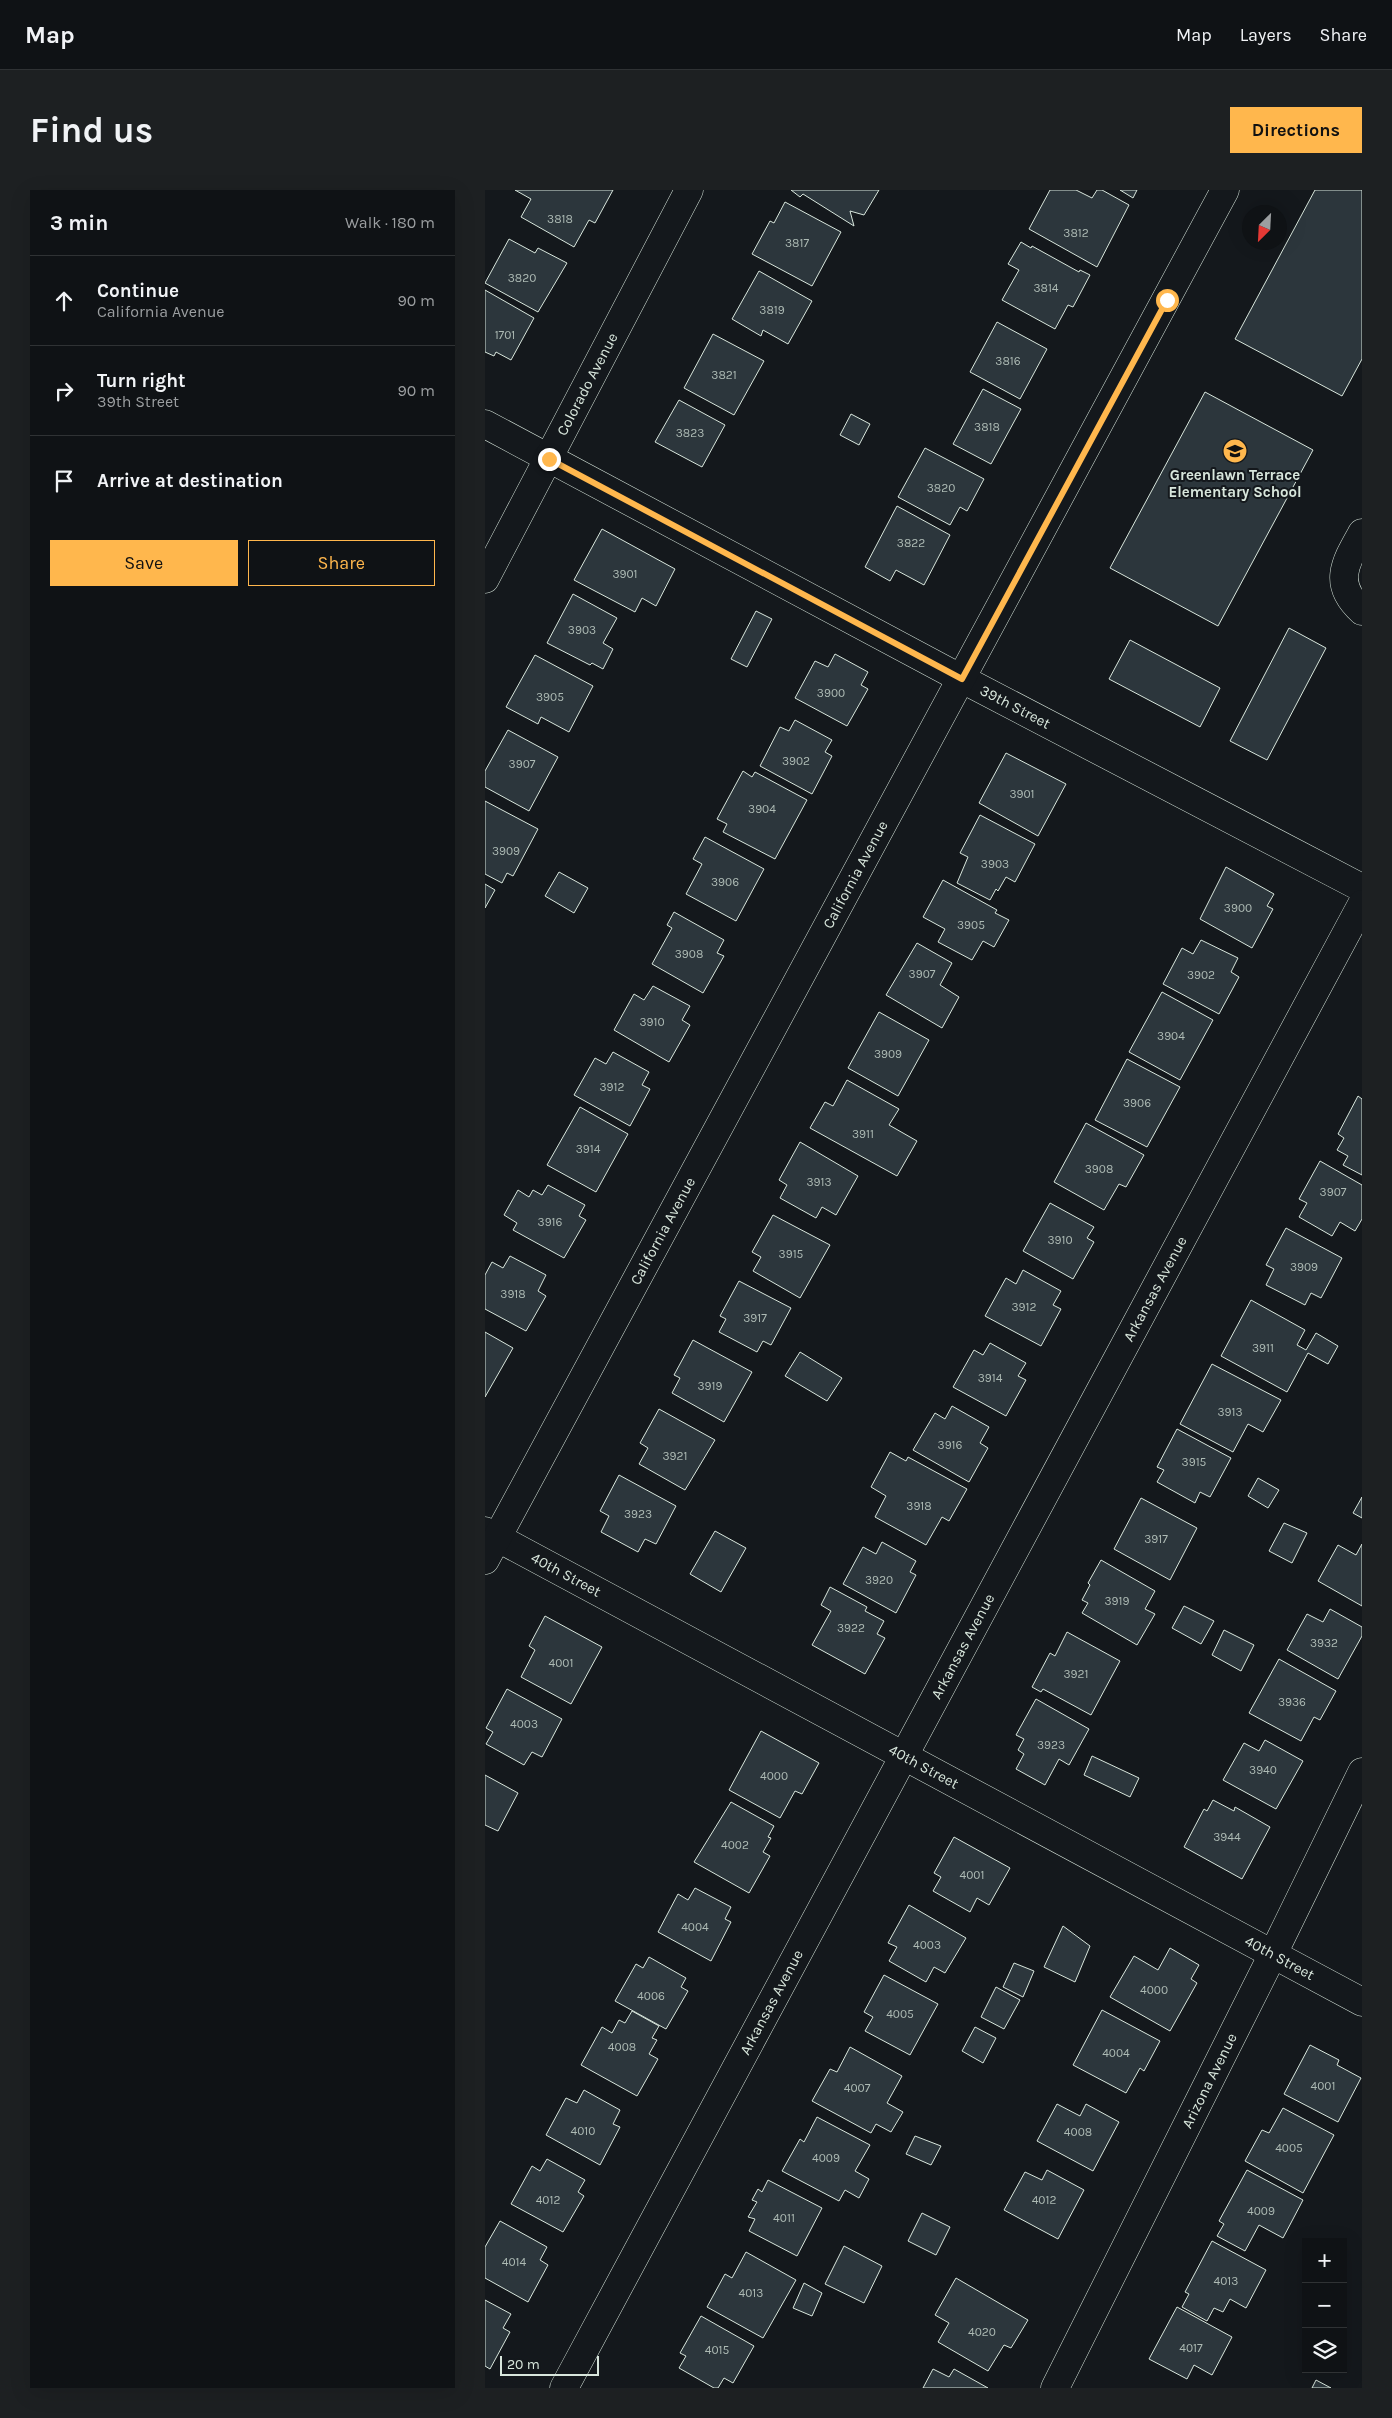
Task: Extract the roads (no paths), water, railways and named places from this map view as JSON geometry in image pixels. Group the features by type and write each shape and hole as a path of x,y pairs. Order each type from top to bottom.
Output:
{"street":[{"name":"Colorado Avenue","path":"485,579 689,190"},
{"name":"California Avenue","path":"489,1543 962,679 1225,190"},
{"name":"39th Street","path":"485,424 962,679 1362,888"},
{"path":"1362,532 1347,560 1344,588 1351,601 1362,610"},
{"name":"Arkansas Avenue","path":"563,2388 1362,904"},
{"name":"40th Street","path":"489,1543 904,1754 1362,2002"},
{"name":"Arizona Avenue","path":"1055,2388 1273,1954 1362,1772"}],"place":[{"name":"Greenlawn Terrace Elementary School","path":"1235,451"}]}
